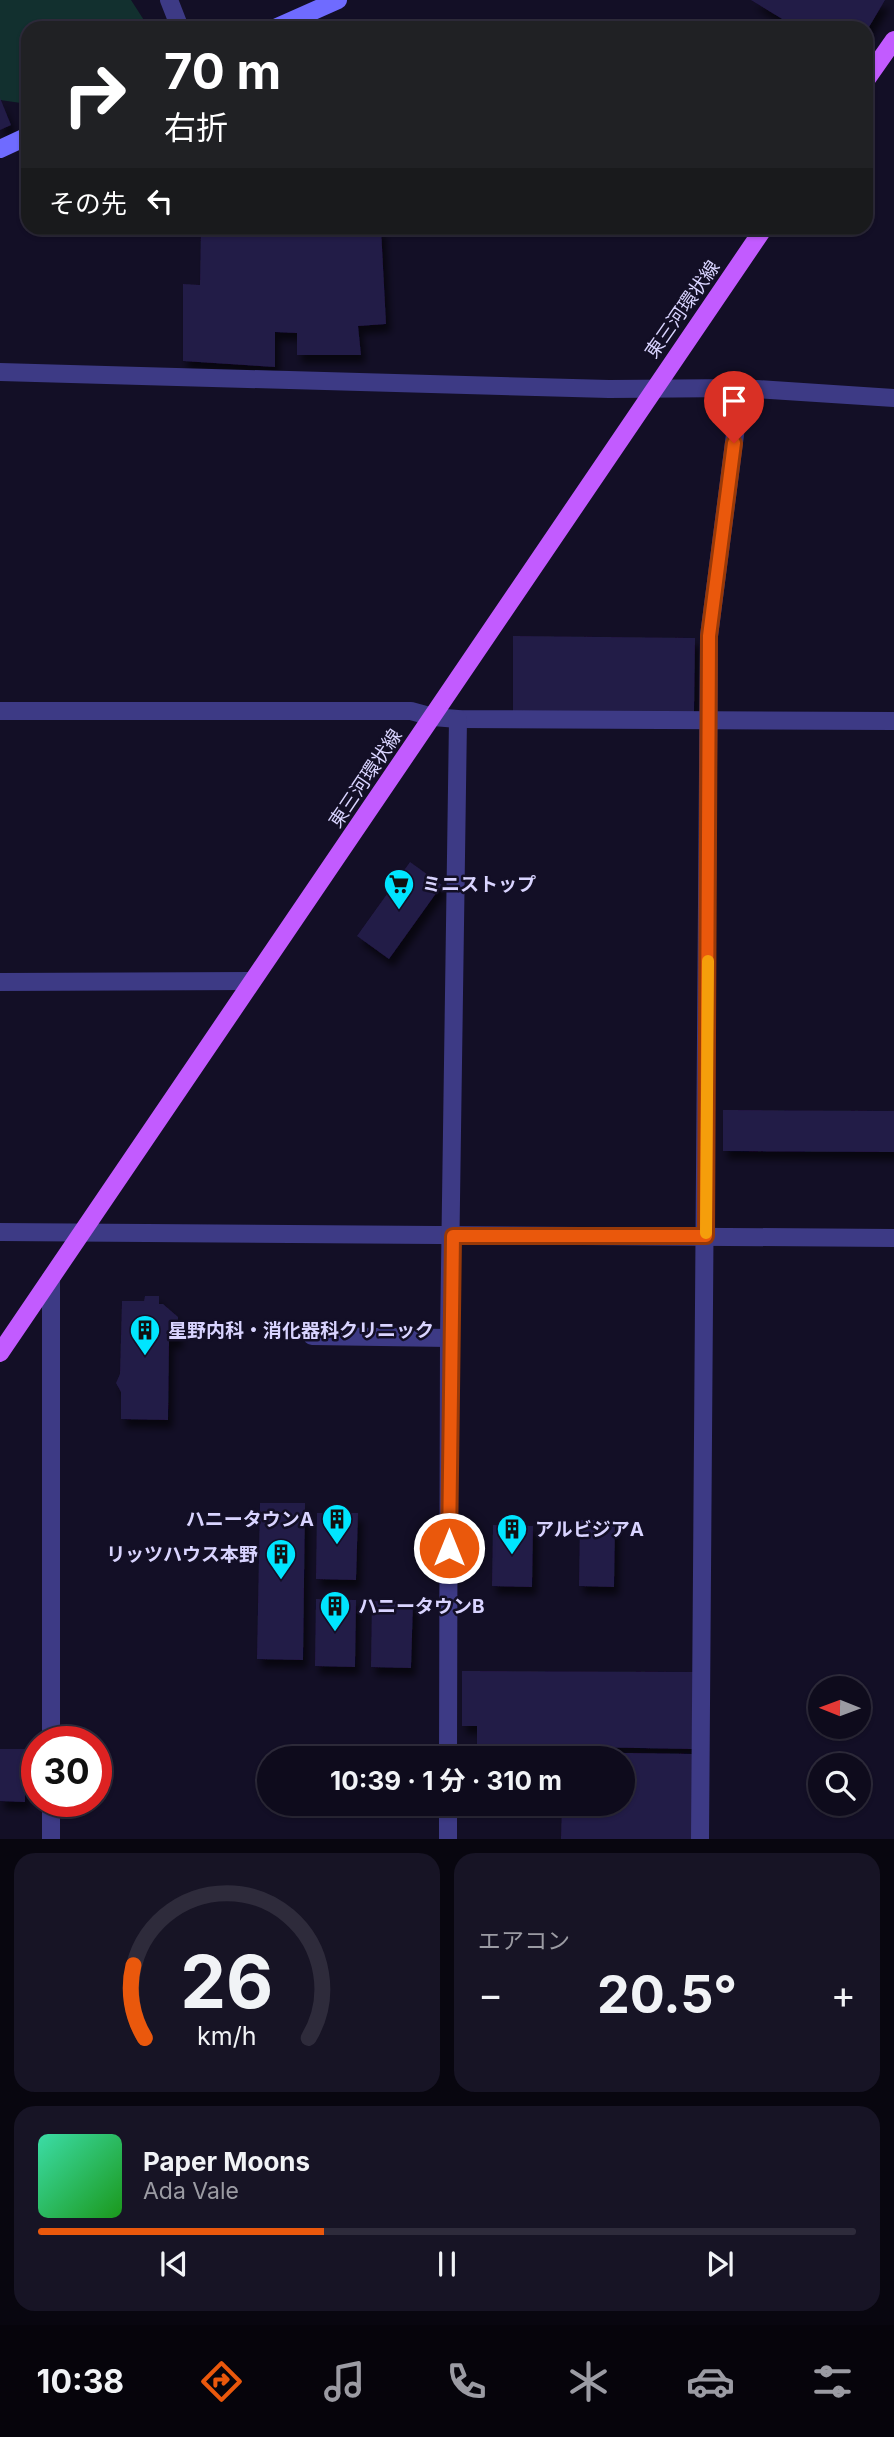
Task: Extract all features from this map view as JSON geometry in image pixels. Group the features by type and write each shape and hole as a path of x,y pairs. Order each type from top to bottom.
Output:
{"main road":[{"path":"291,21 338,0"},
{"path":"873,70 894,40"},
{"path":"0,149 21,139"},
{"name":"東三河環状線","path":"0,1353 759,235"}],"street":[{"path":"169,0 177,21"},
{"path":"0,372 653,389 741,388 894,398"},
{"path":"700,1839 709,636 741,388"},
{"path":"0,711 411,711 433,718 458,719 894,721"},
{"path":"448,1746 458,719"},
{"path":"0,982 252,981"},
{"path":"0,1232 894,1238"},
{"path":"51,1278 51,1726"},
{"path":"312,1336 450,1338"},
{"path":"448,1816 448,1839"},
{"path":"51,1817 51,1839"}],"green space":[{"path":"0,0 131,0 144,21 21,21 21,103 0,100"}],"building":[{"path":"751,0 885,0 873,21 786,21"},
{"path":"0,98 11,125 0,130"},
{"path":"201,235 381,235 386,324 358,326 361,355 297,355 297,333 275,332 275,367 183,361 183,284 200,285"},
{"path":"513,636 695,638 694,713 513,712"},
{"name":"ミニストップ","path":"410,862 442,885 389,959 357,936"},
{"path":"723,1110 894,1111 894,1152 723,1151"},
{"name":"星野内科・消化器科クリニック","path":"145,1296 159,1296 159,1304 163,1304 178,1317 178,1341 169,1340 168,1420 121,1419 121,1392 116,1383 120,1374 122,1301 144,1301"},
{"name":"リッツハウス本野","path":"260,1503 305,1503 303,1660 257,1659"},
{"name":"ハニータウンA","path":"317,1513 358,1513 356,1580 316,1579"},
{"path":"580,1520 615,1520 614,1587 579,1586"},
{"name":"アルビジアA","path":"493,1525 533,1526 532,1587 492,1586"},
{"name":"ハニータウンB","path":"316,1599 356,1600 355,1667 315,1666"},
{"path":"372,1601 413,1602 411,1668 371,1667"},
{"path":"462,1671 694,1672 692,1749 477,1745 477,1726 462,1726"},
{"path":"0,1749 21,1749 21,1802 0,1801"},
{"path":"635,1753 693,1754 692,1839 561,1839 562,1816 635,1816"}],"slow traffic":[{"path":"706,1233 708,961"}],"place":[{"name":"ミニストップ","path":"399,911"},
{"name":"星野内科・消化器科クリニック","path":"145,1357"},
{"name":"ハニータウンA","path":"337,1546"},
{"name":"アルビジアA","path":"512,1556"},
{"name":"リッツハウス本野","path":"281,1581"},
{"name":"ハニータウンB","path":"335,1633"}],"route":[{"path":"449,1548 453,1236 706,1236 709,636 734,443"}]}
